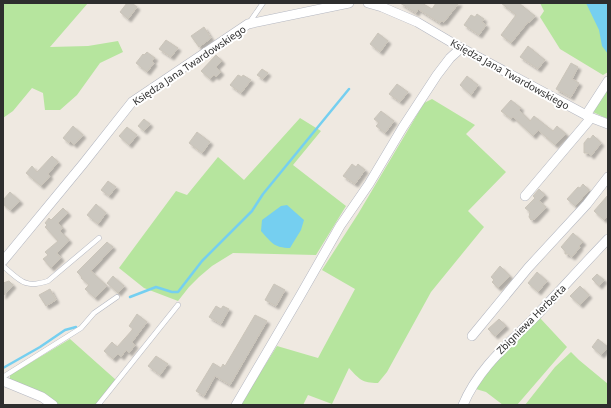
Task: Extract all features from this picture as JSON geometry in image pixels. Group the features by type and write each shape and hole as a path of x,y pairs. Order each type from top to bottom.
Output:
{"street":[{"name":"Księdza Jana Twardowskiego","path":"3,260 83,164 132,102 248,24 349,3"},
{"name":"Księdza Jana Twardowskiego","path":"368,3 382,7 417,22 461,48 588,117 608,124"},
{"path":"236,405 340,226 369,184 403,127 437,75 450,58 461,48"},
{"path":"525,196 588,117 608,81"},
{"path":"472,336 528,268 587,204 608,177"},
{"name":"Zbigniewa Herberta","path":"463,405 476,382 495,355 535,317 608,239"},
{"path":"3,381 42,397 53,405"}],"lane":[{"path":"248,24 263,3"},
{"path":"3,266 26,284 35,285 48,281 99,238"},
{"path":"3,377 81,328 94,314 117,297"},
{"path":"98,405 178,306"}],"green space":[{"path":"3,3 88,3 50,47 88,46 118,41 123,52 100,63 77,95 60,110 45,110 43,93 32,88 13,111 3,118"},
{"path":"540,3 608,3 608,72 603,75 560,49 540,17 544,11"},
{"path":"608,88 608,119 593,112"},
{"path":"432,99 475,125 466,134 506,172 468,211 484,227 431,292 387,372 378,383 361,380 349,368 332,404 308,395 303,405 240,405 277,346 318,358 355,289 322,270 358,214 424,103"},
{"path":"300,118 321,131 293,165 346,206 316,255 233,253 212,266 199,277 178,301 144,288 119,268 176,191 187,195 218,157 244,180"},
{"path":"540,318 567,347 517,405 503,405 486,392 476,389 491,367"},
{"path":"70,339 116,380 97,405 59,405 49,397 10,380 10,375"},
{"path":"571,352 608,384 608,405 525,405 555,367"}],"water":[{"path":"586,3 608,3 608,54 602,46 599,30"},
{"path":"287,205 304,220 301,230 290,248 276,246 261,231 262,220 281,206"}],"building":[{"path":"127,3 132,3 137,7 128,19 120,12"},
{"path":"400,3 422,3 432,9 436,3 459,3 444,22 441,21 440,23 418,9 416,13"},
{"path":"501,3 519,3 535,16 529,23 528,22 511,43 501,35 516,15"},
{"path":"477,14 484,19 482,22 486,25 479,35 464,25 471,15 475,17"},
{"path":"204,27 211,38 199,47 191,36"},
{"path":"378,33 388,41 380,52 370,44"},
{"path":"166,40 178,48 171,57 159,49"},
{"path":"528,46 545,60 538,69 520,57"},
{"path":"147,52 155,58 152,61 154,63 147,72 136,63 143,54 144,55"},
{"path":"216,55 222,61 216,67 221,72 216,77 214,75 210,79 201,71"},
{"path":"571,63 578,67 572,79 579,83 571,97 556,89"},
{"path":"262,69 268,73 263,79 257,75"},
{"path":"238,75 242,77 243,75 251,80 241,93 230,85"},
{"path":"467,76 478,85 471,95 460,85"},
{"path":"397,84 408,92 400,102 389,94"},
{"path":"511,100 521,108 519,110 530,121 534,116 553,131 557,126 566,134 555,145 538,130 533,136 513,117 511,119 501,111"},
{"path":"381,111 394,121 385,133 376,126 379,123 374,119"},
{"path":"144,119 150,124 144,131 138,126"},
{"path":"73,126 83,135 74,145 70,141 69,143 63,138"},
{"path":"127,127 137,135 129,145 119,136"},
{"path":"197,132 210,142 202,153 189,143"},
{"path":"593,135 601,143 591,156 588,153 584,153 584,143"},
{"path":"52,156 58,162 48,174 50,176 41,186 26,173 32,166 37,172"},
{"path":"352,164 356,167 358,164 365,170 355,184 343,176"},
{"path":"108,181 116,187 109,196 101,190"},
{"path":"583,184 589,190 575,206 567,199 578,187 580,188"},
{"path":"539,189 545,195 539,201 546,207 535,219 531,220 529,217 530,212 525,208 535,198 533,196"},
{"path":"10,192 20,201 10,210 3,204 3,200"},
{"path":"608,195 608,215 604,220 594,211"},
{"path":"96,204 106,213 98,224 87,215"},
{"path":"63,208 68,213 58,223 63,228 60,231 69,240 57,253 61,258 51,268 43,259 48,255 45,252 58,241 45,227 47,225 45,223 49,218 51,220"},
{"path":"573,233 583,242 572,257 565,254 565,251 561,247"},
{"path":"107,242 113,247 91,271 107,286 95,298 85,289 89,285 77,272"},
{"path":"500,266 510,276 498,288 492,282 494,280 491,277"},
{"path":"537,272 547,281 538,292 528,283"},
{"path":"597,274 604,280 599,286 592,279"},
{"path":"113,276 124,286 118,293 107,283"},
{"path":"9,281 13,285 3,296 3,283"},
{"path":"274,284 285,290 276,306 265,300"},
{"path":"580,286 589,295 580,305 570,296"},
{"path":"50,289 56,300 46,306 39,295"},
{"path":"216,306 221,309 223,306 229,309 221,324 209,317"},
{"path":"137,314 147,322 132,342 135,345 129,353 126,350 121,357 118,354 113,359 104,351 112,342 117,347 133,329 129,326"},
{"path":"255,315 267,321 230,385 215,376 204,396 196,391 213,363 221,368 223,364 225,366"},
{"path":"499,319 506,326 495,336 488,329"},
{"path":"598,339 608,347 601,355 592,347"},
{"path":"156,356 168,364 160,375 148,366"}],"waterway":[{"path":"130,297 156,287 172,292 178,292 202,261 252,211 263,194 349,89"},
{"path":"3,368 40,347 65,330 76,327"}]}
